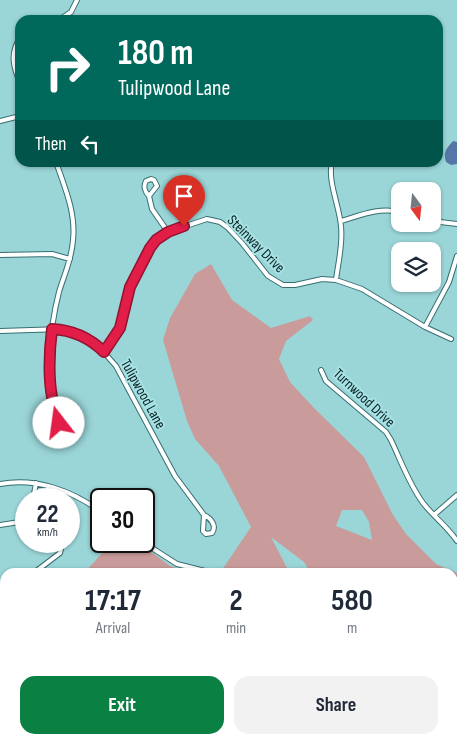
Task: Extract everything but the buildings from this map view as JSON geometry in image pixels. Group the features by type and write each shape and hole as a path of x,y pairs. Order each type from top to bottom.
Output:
{"street":[{"path":"68,15 77,0"},
{"path":"15,50 13,58 15,70"},
{"path":"0,121 15,117"},
{"path":"58,167 72,212 74,241 59,292 50,349 50,372 55,410 61,420"},
{"path":"330,167 332,186 339,206 342,241 336,280"},
{"path":"149,196 152,210 168,232"},
{"path":"341,222 372,211 384,209 391,210"},
{"name":"Steinway Drive","path":"104,352 120,328 130,287 156,240 168,232 201,220 213,219 227,227 268,276 283,285 294,286 322,279 336,280 362,289 425,327 451,339"},
{"path":"441,222 457,224"},
{"path":"0,255 52,254 70,259"},
{"path":"425,327 449,282 457,256"},
{"name":"Tulipwood Lane","path":"0,331 63,330 88,340 104,352 116,366 175,476 213,524 214,530 212,533 206,534 203,531 204,515"},
{"name":"Turnwood Drive","path":"321,370 326,381 386,432 417,494 457,541"},
{"path":"0,484 14,482 36,483 75,495 90,505"},
{"path":"35,488 36,483"},
{"path":"434,515 457,495"},
{"path":"0,525 15,523"},
{"path":"155,550 176,564 192,568"},
{"path":"41,568 60,553"}],"shaded area":[{"path":"211,264 232,300 271,328 310,316 313,320 286,341 279,359 290,382 364,457 393,515 406,534 436,564 445,568 308,568 304,562 271,537 287,568 223,568 251,527 219,466 195,439 187,421 163,340 170,318 195,274","holes":["342,510 362,510 369,522 372,540 336,526"]},
{"path":"102,553 153,553 170,566 176,568 89,568"}],"water":[{"path":"453,141 457,142 457,164 451,165 446,162 445,153"}],"route":[{"path":"59,423 61,420 55,410 50,372 52,329 76,334 104,352 115,338 124,319 130,287 150,248 156,240 168,232 184,226"}]}
